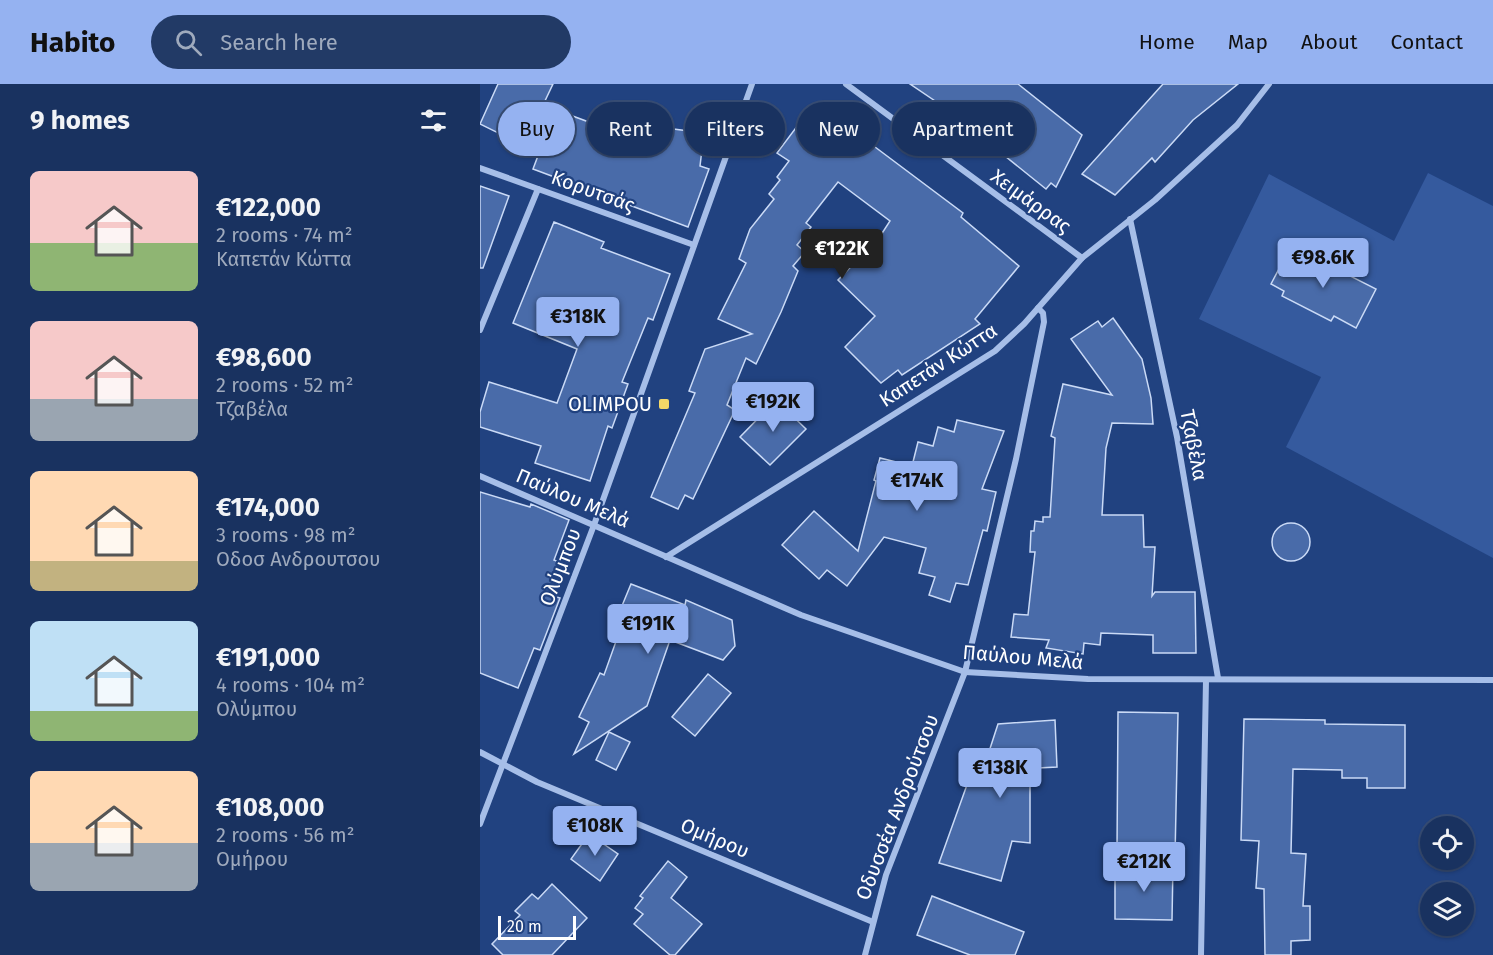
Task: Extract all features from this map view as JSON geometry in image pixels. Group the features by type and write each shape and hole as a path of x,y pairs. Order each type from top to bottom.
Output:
{"street":[{"name":"Ολύμπου","path":"480,824 594,525 752,84"},
{"name":"Χειμάρρας","path":"846,84 1082,258"},
{"name":"Καπετάν Κώττα","path":"666,557 970,368 1005,343 1082,258 1155,200 1237,125 1269,84"},
{"name":"Κορυτσάς","path":"480,168 694,245"},
{"path":"480,330 538,189"},
{"name":"Τζαβέλα","path":"1130,219 1177,437 1218,678"},
{"name":"Οδυσσέα Ανδρούτσου","path":"865,955 886,876 964,672 1035,376 1044,322 1043,313 1038,308"},
{"name":"Παύλου Μελά","path":"480,476 801,615 964,672 1088,679 1493,680"},
{"path":"1201,955 1206,680"},
{"name":"Ομήρου","path":"480,752 547,786 873,922"}],"shaded area":[{"path":"1428,173 1493,206 1493,558 1286,447 1321,377 1199,319 1269,174 1394,241"}],"building":[{"path":"498,84 553,84 544,102 498,102 498,133 480,124"},
{"path":"910,84 1018,84 1082,135 1056,187 1051,183 1046,189 1005,156 1035,156 1035,102 937,102"},
{"path":"1163,84 1238,84 1193,120 1155,162 1152,158 1115,195 1082,174"},
{"path":"575,117 587,121 587,156 673,156 673,129 685,131 685,156 701,156 700,166 709,169 688,227 533,169 538,156 575,156"},
{"path":"797,126 797,156 880,156 880,151 963,213 961,217 1019,266 975,319 980,324 902,375 898,370 881,383 845,347 875,316 838,280 879,238 890,221 838,182 806,223 811,227 797,245 805,252 793,266 798,271 781,312 756,364 746,358 727,405 735,410 693,499 685,495 678,509 651,497 695,393 689,391 705,349 752,334 718,319 746,263 739,259 750,229 774,199 769,194 780,180 777,177 789,161 782,156 785,156 785,142"},
{"path":"480,186 509,196 483,268 480,268"},
{"path":"554,222 604,242 601,248 670,274 653,320 648,318 622,382 628,384 612,428 608,426 590,481 535,463 541,446 480,427 480,412 489,382 557,403 577,349 513,323"},
{"path":"1289,250 1300,256 1303,252 1376,289 1356,328 1334,316 1331,321 1282,296 1284,291 1271,284"},
{"path":"1113,318 1142,359 1151,398 1153,424 1112,423 1106,448 1102,515 1143,515 1144,547 1155,547 1152,596 1155,592 1195,592 1196,653 1153,653 1153,635 1101,633 1100,645 1084,643 1083,654 1046,648 1049,640 1011,637 1014,614 1028,615 1035,552 1030,552 1031,531 1034,531 1035,521 1043,522 1043,517 1050,517 1055,438 1051,436 1063,384 1112,395 1071,339 1098,321 1102,327"},
{"path":"776,400 806,429 770,465 740,437"},
{"path":"957,420 1004,431 982,489 996,492 987,531 983,530 968,585 956,583 950,602 929,595 935,577 919,573 926,548 884,537 847,586 827,570 819,579 782,545 814,511 858,551 880,458 912,466 918,442 933,446 938,427 954,432"},
{"path":"480,492 530,507 531,504 569,520 554,560 564,564 553,596 560,598 540,650 534,648 518,688 480,673"},
{"path":"1291,523 1304,529 1310,542 1304,555 1291,561 1278,555 1272,542 1278,529"},
{"path":"631,584 685,605 686,600 732,620 735,646 723,660 670,640 647,706 574,754 589,722 579,717 600,673 604,675 619,633 612,630"},
{"path":"708,674 731,693 695,736 672,717"},
{"path":"1118,712 1178,713 1175,857 1117,851"},
{"path":"1244,719 1325,720 1325,724 1405,725 1405,788 1367,788 1367,778 1342,778 1342,770 1293,769 1291,853 1306,854 1303,906 1310,906 1310,940 1291,941 1291,955 1265,955 1264,889 1256,888 1259,841 1241,840"},
{"path":"1055,720 1057,767 1038,768 1036,786 1030,785 1030,843 1012,841 1001,881 939,863 968,782 971,783 980,766 984,767 998,724"},
{"path":"609,732 630,742 616,770 596,760"},
{"path":"589,834 618,854 600,881 571,859"},
{"path":"668,861 687,877 671,898 702,924 675,955 670,955 634,924 643,914 635,908 643,898 640,896"},
{"path":"1173,864 1172,920 1115,919 1115,871"},
{"path":"552,884 587,918 552,955 503,955 492,944 520,915 515,911 532,894 538,899"},
{"path":"932,896 1024,932 1015,955 970,955 917,935"}],"place":[{"name":"OLIMPOU","path":"664,404"}]}
